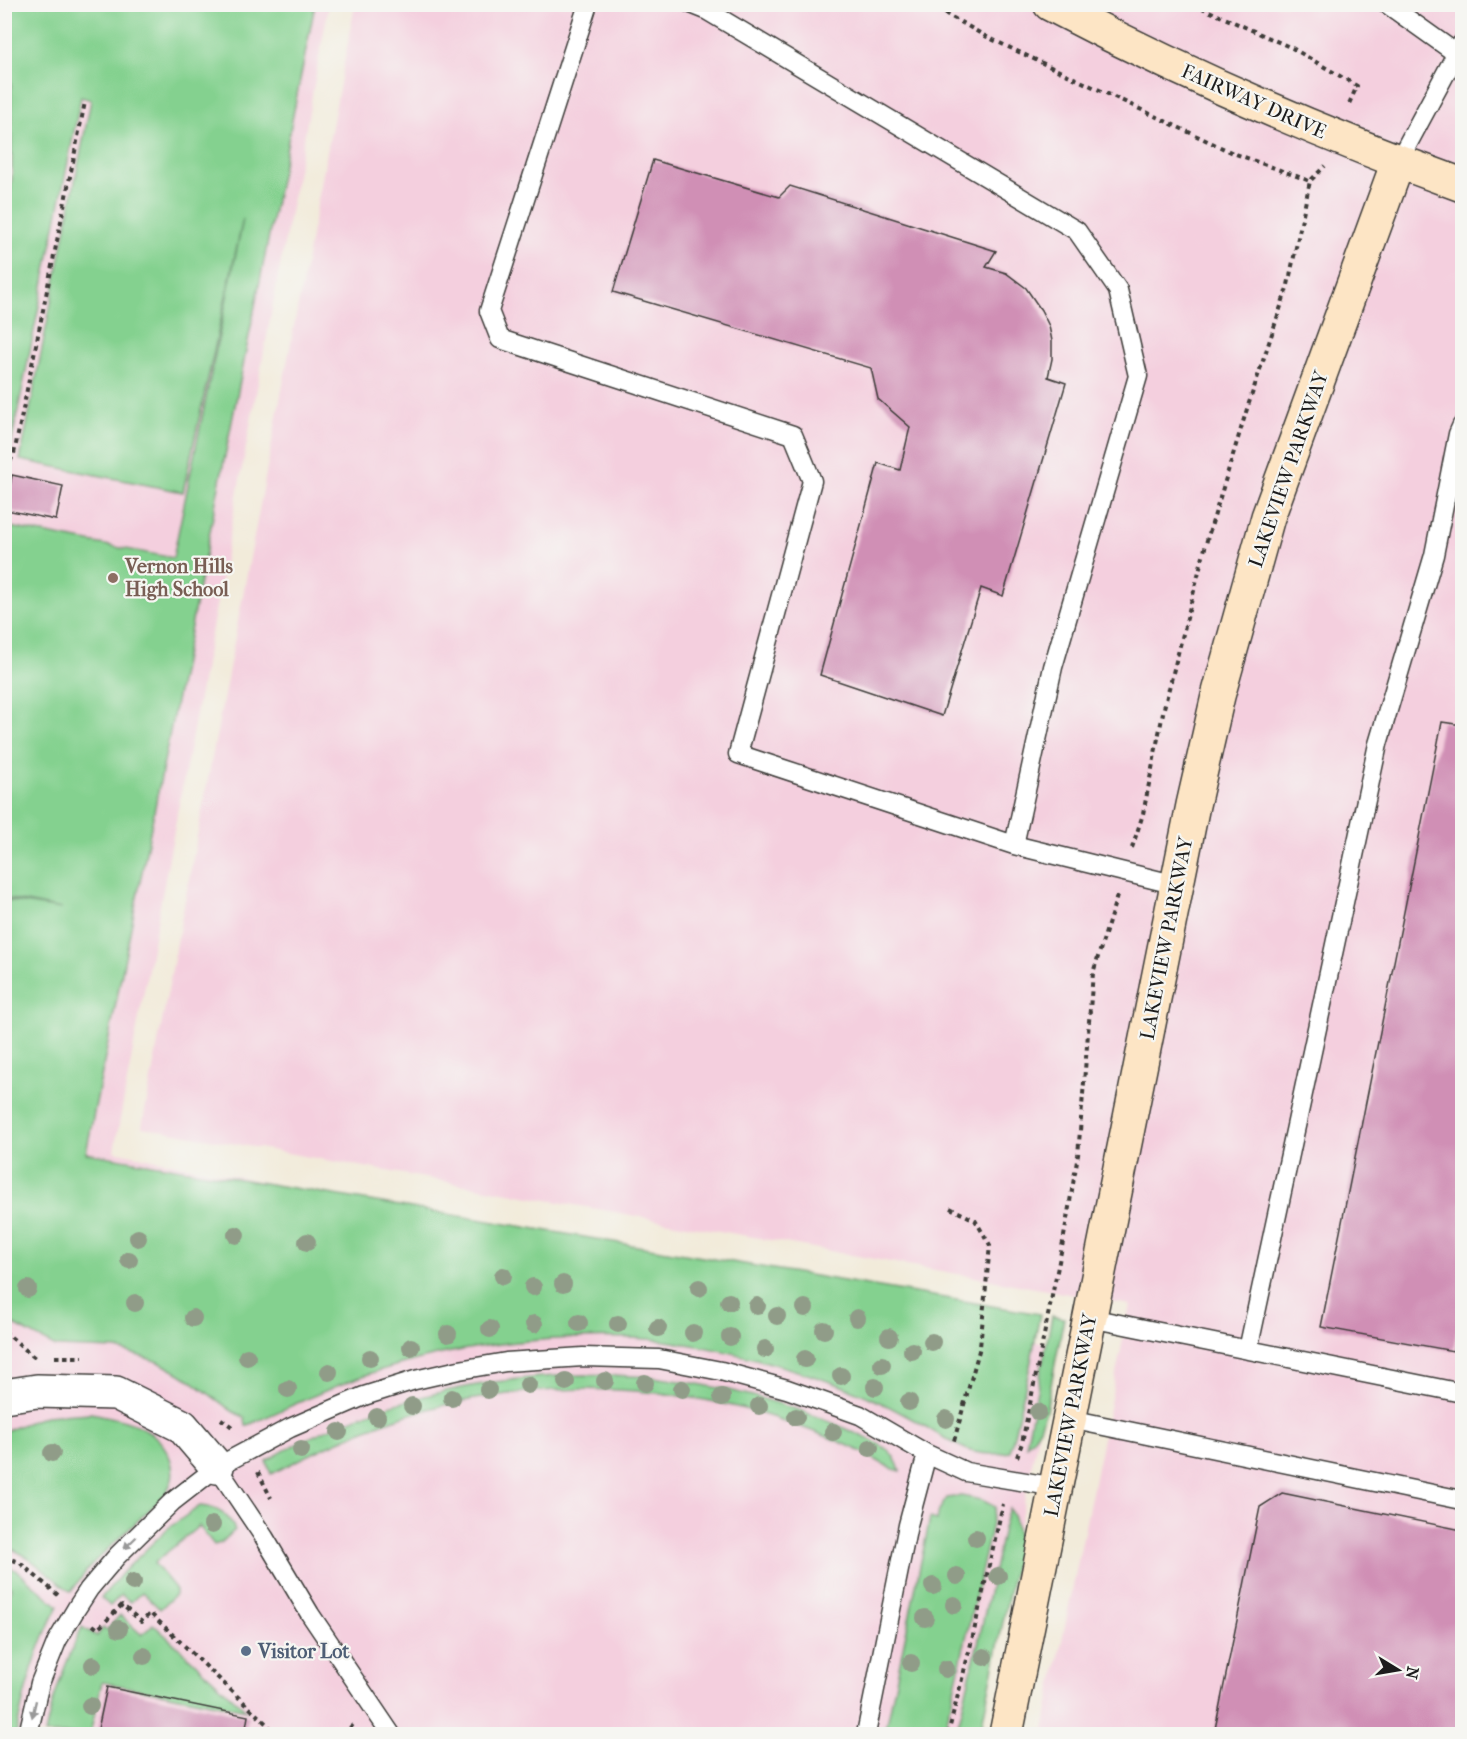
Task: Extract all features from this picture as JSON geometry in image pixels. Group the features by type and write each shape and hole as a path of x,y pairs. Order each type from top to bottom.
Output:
{"street":[{"name":"FAIRWAY DRIVE","path":"1050,4 1104,33 1263,107 1398,162 1462,185"},
{"name":"LAKEVIEW PARKWAY","path":"1006,1734 1193,805 1218,696 1268,517 1398,162"},
{"path":"4,1396 37,1391 116,1393 182,1426 217,1467"}],"lane":[{"path":"588,4 489,311 500,339 793,435 812,481 738,754 1014,844 1177,885"},
{"path":"692,4 706,10 1077,231 1118,290 1138,376 1053,667 1014,844"},
{"path":"1387,4 1460,49 1398,162"},
{"path":"1248,1350 1378,744 1434,555 1458,434 1462,424"},
{"path":"1090,1318 1462,1393"},
{"path":"28,1734 40,1683 57,1641 76,1609 89,1589 117,1556 172,1502 217,1467 290,1428 364,1396 416,1380 506,1362 583,1357 659,1359 721,1371 787,1389 860,1415 927,1454 966,1472 1056,1487"},
{"path":"1070,1419 1462,1500"},
{"path":"866,1734 908,1525 927,1454"},
{"path":"217,1467 264,1537 310,1614 391,1734"}],"path":[{"path":"929,4 985,36 1233,153 1310,181 1288,285 1207,540 1164,708 1143,814 1093,973 1078,1155 1064,1242 1022,1443 1009,1479 948,1734"},
{"path":"1193,4 1292,48 1357,86"},
{"path":"4,488 14,454 86,102"},
{"path":"950,1208 975,1220 990,1245 980,1347 952,1448"},
{"path":"4,1331 35,1358"},
{"path":"4,1556 20,1563 98,1629 122,1605 142,1622 150,1613 277,1734"},
{"path":"343,1734 358,1721"}],"shaded area":[{"name":"Vernon Hills High School","path":"5,5 329,5 114,1151 1056,1346 977,1734 5,1734 4,1610 9,1586 5,1585"},
{"path":"355,5 1462,5 1462,1734 1043,1734 1130,1305 142,1127"}],"green space":[{"path":"5,4 315,5 86,1153 1040,1314 1010,1452 988,1454 966,1449 876,1400 789,1368 699,1346 632,1338 564,1338 530,1341 429,1357 348,1381 246,1426 245,1418 190,1380 159,1362 117,1349 56,1347 14,1325 5,1317 5,900 62,909 5,898 5,526 173,558 243,219 183,492 20,460 91,100 81,97 5,475 4,252 12,178 11,83 5,48"},
{"path":"1052,1316 1064,1318 1046,1410 1040,1428 1026,1445"},
{"path":"584,1375 667,1379 716,1387 788,1406 878,1443 891,1453 900,1471 820,1434 728,1405 679,1396 579,1389 478,1398 430,1409 354,1434 271,1474 266,1461 340,1424 419,1397 501,1381"},
{"path":"91,1413 115,1418 149,1432 166,1449 173,1475 164,1496 91,1565 71,1592 27,1557 5,1545 5,1431 45,1416"},
{"path":"961,1496 982,1500 995,1507 944,1734 885,1734 930,1518 937,1520 939,1510 947,1498"},
{"path":"200,1506 222,1512 235,1530 221,1543 214,1545 199,1526 154,1563 175,1588 175,1595 160,1609 142,1592 131,1602 121,1595 110,1606 101,1598 125,1570 167,1529"},
{"path":"1009,1508 1017,1528 1018,1549 980,1734 956,1734 1003,1528"},
{"path":"4,1565 16,1570 58,1606 32,1669 16,1734 5,1734 4,1621 11,1587 5,1585"},
{"path":"120,1615 142,1635 153,1624 246,1710 102,1682 90,1734 45,1734 60,1679 82,1627 97,1636 103,1628 107,1630"}],"building":[{"path":"653,160 779,197 790,186 996,251 986,267 1006,273 1026,288 1041,310 1049,326 1052,341 1052,359 1048,377 1066,383 1003,596 981,588 942,716 820,675 878,463 900,470 910,427 878,399 871,368 613,292"},
{"path":"12,475 63,486 56,520 6,510"},
{"path":"1442,722 1462,725 1462,1302 1453,1351 1321,1327"},
{"path":"1282,1493 1462,1530 1462,1734 1214,1734 1260,1507"},
{"path":"107,1687 248,1716 245,1734 97,1734"}],"place":[{"name":"Vernon Hills High School","path":"113,578"},
{"name":"Visitor Lot","path":"246,1651"}]}
